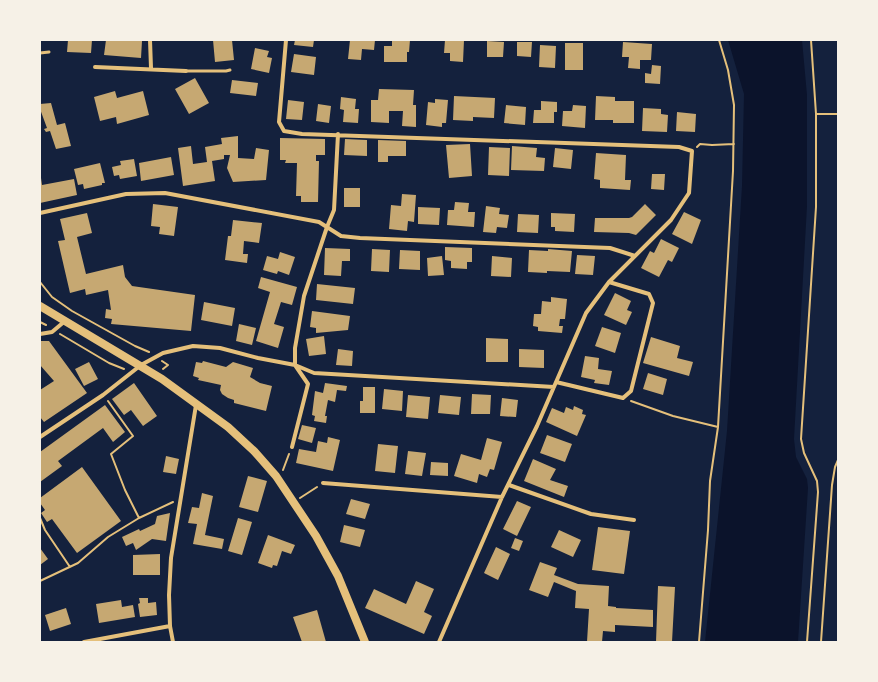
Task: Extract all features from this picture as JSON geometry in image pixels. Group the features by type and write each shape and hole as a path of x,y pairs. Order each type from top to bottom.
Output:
{"main road":[{"path":"40,306 141,365 228,427 254,451 279,480 316,536 338,576 365,642"}],"street":[{"path":"150,40 151,68"},
{"path":"286,40 279,122 284,131 302,134 338,134 680,147 692,151 689,193 671,220 609,282 586,313 555,385 502,497 439,642"},
{"path":"96,67 151,68 186,71"},
{"path":"292,447 308,384 295,365 295,348 304,296 334,210 338,134"},
{"path":"40,213 126,194 165,193 319,222 341,236 610,248 635,256"},
{"path":"40,438 103,394 141,365 164,353 193,346 220,348 258,358 295,365 314,373 555,385 623,398 631,392 653,303 648,294 609,282"},
{"path":"40,334 52,332 65,321"},
{"path":"173,642 170,626 171,558 196,404"},
{"path":"323,483 502,497"},
{"path":"509,485 591,514 634,520"},
{"path":"84,642 170,626"}],"lane":[{"path":"40,53 49,52"},
{"path":"186,71 230,70"}],"path":[{"path":"699,642 708,530 710,481 718,427 734,144 734,105 728,70 720,40"},
{"path":"807,642 818,492 817,481 804,453 802,439 816,207 816,114 811,40"},
{"path":"816,114 838,114"},
{"path":"692,151 700,144 734,144"},
{"path":"40,282 52,297 72,311 135,346 146,350"},
{"path":"40,322 109,363 132,373"},
{"path":"103,394 133,436 112,454 125,490 139,518"},
{"path":"623,398 673,416 718,427"},
{"path":"279,480 292,447"},
{"path":"821,642 832,485 835,467 838,460"},
{"path":"294,501 323,483"},
{"path":"40,581 78,563 108,537 139,518 181,498"},
{"path":"40,518 70,567"}],"water":[{"path":"728,40 802,40 807,95 807,206 794,439 796,457 807,479 808,488 798,642 705,642 727,431 742,186 744,94"}],"building":[{"path":"68,40 92,40 91,53 67,52"},
{"path":"106,40 142,41 141,58 104,55"},
{"path":"213,40 232,40 234,60 215,62"},
{"path":"295,40 314,40 313,47 294,45"},
{"path":"350,40 375,40 374,50 362,49 361,60 348,59"},
{"path":"392,40 410,40 409,52 407,52 407,62 384,62 384,46 392,46"},
{"path":"445,40 464,40 463,62 450,61 450,53 444,53"},
{"path":"487,41 504,42 503,57 487,57"},
{"path":"517,42 532,42 531,57 517,56"},
{"path":"623,42 652,44 651,60 640,60 640,69 628,68 629,57 622,57"},
{"path":"565,43 583,43 583,70 565,70"},
{"path":"540,45 556,46 555,68 539,67"},
{"path":"255,48 269,51 267,57 272,58 269,73 251,69"},
{"path":"294,54 316,57 314,75 291,72"},
{"path":"652,65 661,66 660,84 645,83 645,73 651,74"},
{"path":"195,78 209,103 189,114 175,89"},
{"path":"232,80 258,83 256,96 230,93"},
{"path":"379,89 414,90 413,105 416,105 416,127 402,126 403,111 389,111 389,123 371,122 371,100 378,100"},
{"path":"115,91 117,98 143,91 149,115 117,124 116,117 100,121 94,97"},
{"path":"454,96 495,98 494,118 473,117 473,121 453,120"},
{"path":"596,96 615,97 615,101 634,101 634,123 613,123 613,120 595,120"},
{"path":"341,97 356,99 355,109 359,109 358,123 343,122 344,110 340,109"},
{"path":"435,99 448,100 446,123 442,123 442,127 426,125 428,102 435,103"},
{"path":"288,100 304,102 302,120 286,119"},
{"path":"541,101 557,102 557,112 554,112 554,123 533,123 534,110 541,110"},
{"path":"51,103 57,125 65,123 71,146 56,149 50,131 46,132 44,129 47,128 40,109 40,104"},
{"path":"318,104 331,106 329,123 316,121"},
{"path":"506,105 526,107 525,125 504,123"},
{"path":"573,105 586,106 585,128 562,126 563,111 572,111"},
{"path":"643,108 661,109 661,114 668,115 667,132 642,131"},
{"path":"677,112 696,114 695,132 676,131"},
{"path":"238,136 238,158 254,159 256,148 269,150 266,180 233,182 227,168 230,155 224,155 224,159 212,161 215,181 183,186 178,148 191,146 193,164 207,162 205,147 222,144 221,138"},
{"path":"280,138 325,139 325,155 316,155 316,161 319,161 318,202 301,202 301,196 296,196 297,163 285,163 286,160 280,160"},
{"path":"345,139 367,140 367,156 344,155"},
{"path":"378,140 406,141 406,156 388,156 388,162 378,162"},
{"path":"470,144 472,176 449,178 446,145"},
{"path":"512,146 537,148 536,157 545,158 544,171 511,170"},
{"path":"489,147 510,148 509,176 488,175"},
{"path":"555,148 573,150 571,169 553,167"},
{"path":"596,153 626,155 625,180 631,180 630,190 600,188 600,180 594,179"},
{"path":"171,157 174,175 141,181 139,163"},
{"path":"134,159 137,176 120,179 119,175 114,176 112,167 121,165 120,161"},
{"path":"100,163 105,183 84,189 83,184 78,185 74,169"},
{"path":"652,174 665,174 664,190 651,189"},
{"path":"41,178 42,185 74,179 77,195 40,203"},
{"path":"344,188 360,188 360,207 344,207"},
{"path":"402,194 416,195 414,222 408,221 407,231 389,229 391,205 401,206"},
{"path":"455,202 469,203 468,212 475,212 474,227 447,225 448,210 454,210"},
{"path":"153,204 178,207 174,236 159,234 160,227 151,226"},
{"path":"645,204 656,215 636,235 629,233 594,232 595,218 629,218 632,217"},
{"path":"486,206 500,208 499,214 509,215 507,228 497,227 496,233 483,232"},
{"path":"418,207 440,208 439,225 418,224"},
{"path":"684,212 701,220 692,244 672,234"},
{"path":"87,213 92,233 77,237 86,274 123,265 125,277 132,286 195,295 191,331 111,324 112,319 105,318 106,309 111,310 108,290 86,295 85,289 70,293 58,241 65,240 60,219"},
{"path":"551,213 575,214 574,232 555,231 555,227 551,227"},
{"path":"518,214 539,215 538,233 517,232"},
{"path":"233,220 262,223 259,243 244,241 243,254 248,254 247,263 225,260 228,236 231,236"},
{"path":"661,239 679,248 672,262 668,260 659,277 641,268 650,251 654,253"},
{"path":"445,247 472,248 472,262 467,262 467,269 451,268 451,261 445,260"},
{"path":"325,248 350,249 350,261 342,261 341,276 324,275"},
{"path":"372,249 390,250 389,272 371,271"},
{"path":"548,249 572,251 570,272 528,272 529,250 548,251"},
{"path":"400,250 420,251 420,270 399,269"},
{"path":"280,252 295,257 289,275 278,271 277,274 263,270 267,256 278,259"},
{"path":"577,255 595,256 593,275 575,274"},
{"path":"442,256 444,275 428,276 427,258"},
{"path":"492,256 512,258 511,277 491,276"},
{"path":"261,277 297,287 292,305 281,302 274,324 284,327 278,348 256,341 270,292 258,288"},
{"path":"317,284 355,288 353,304 316,300"},
{"path":"615,293 631,301 627,310 632,312 626,325 604,315"},
{"path":"551,297 567,299 565,319 560,319 559,326 563,326 562,333 538,331 538,327 533,326 534,314 541,314 542,301 551,302"},
{"path":"204,302 235,308 232,326 201,320"},
{"path":"312,311 350,316 348,330 316,333 316,328 310,327"},
{"path":"239,324 256,328 252,345 236,341"},
{"path":"602,327 621,333 615,353 595,346"},
{"path":"324,336 326,354 309,356 306,339"},
{"path":"651,337 680,346 677,358 693,362 689,376 643,363"},
{"path":"486,338 508,339 508,362 486,362"},
{"path":"40,341 49,341 87,393 44,422 40,417 40,390 54,381 40,365"},
{"path":"338,349 353,351 352,366 336,365"},
{"path":"519,349 544,350 544,368 519,367"},
{"path":"585,356 599,358 598,369 612,371 609,385 594,383 595,380 581,377"},
{"path":"203,361 226,367 233,362 253,368 250,377 260,383 272,386 266,411 234,403 234,400 222,394 220,390 221,385 198,380 199,378 193,376 196,362 202,363"},
{"path":"89,362 98,379 84,386 75,369"},
{"path":"648,373 667,379 663,395 643,389"},
{"path":"134,383 157,416 143,426 131,410 124,415 112,399"},
{"path":"325,383 347,386 346,391 337,390 335,402 328,400 325,416 327,416 326,423 314,421 315,416 312,415 315,391 323,393"},
{"path":"363,387 375,387 375,413 360,413 360,401 363,401"},
{"path":"384,389 403,391 402,411 382,409"},
{"path":"472,394 491,395 490,414 471,414"},
{"path":"408,395 430,397 428,419 406,417"},
{"path":"440,395 461,397 459,415 438,413"},
{"path":"502,398 518,400 516,417 500,416"},
{"path":"105,405 125,432 113,442 103,428 58,461 62,466 40,482 40,452"},
{"path":"574,406 583,410 582,414 586,415 577,436 546,422 552,408 564,413 566,407 573,410"},
{"path":"302,425 316,428 312,443 298,439"},
{"path":"547,435 572,444 565,462 540,453"},
{"path":"328,437 340,440 333,471 296,463 299,449 316,452 318,441 327,443"},
{"path":"487,438 502,442 494,470 490,469 487,477 479,474 477,483 454,476 461,454 481,460"},
{"path":"378,444 398,446 395,473 375,471"},
{"path":"408,451 426,453 422,476 405,474"},
{"path":"166,456 179,459 176,474 163,472"},
{"path":"533,459 556,469 550,480 568,486 564,497 524,481"},
{"path":"431,462 448,463 448,476 430,475"},
{"path":"82,467 121,521 77,553 52,519 47,522 41,513 45,510 40,503 40,498"},
{"path":"248,476 267,481 258,512 239,507"},
{"path":"202,493 213,496 205,535 224,539 222,549 193,544 197,524 188,523 192,507 199,508"},
{"path":"351,499 370,504 365,519 346,514"},
{"path":"517,501 531,507 517,536 503,529"},
{"path":"170,513 166,541 152,539 136,550 133,543 126,546 122,537 139,529 140,531 155,524 157,516"},
{"path":"238,518 252,522 242,555 228,551"},
{"path":"344,525 365,530 360,547 340,542"},
{"path":"598,527 630,531 624,574 592,570"},
{"path":"559,530 581,540 573,557 551,547"},
{"path":"268,535 295,545 291,554 282,551 277,566 273,565 272,568 258,563"},
{"path":"515,538 523,541 519,551 511,548"},
{"path":"496,547 510,554 498,580 484,573"},
{"path":"40,548 48,559 40,565"},
{"path":"160,554 160,575 133,575 133,555"},
{"path":"540,562 557,568 554,575 578,584 609,586 608,606 616,608 653,610 653,627 615,625 615,632 603,631 602,642 587,642 589,609 575,608 576,591 554,582 548,597 529,590"},
{"path":"416,581 434,589 424,612 432,616 424,634 365,608 374,589 406,604"},
{"path":"658,586 675,587 672,642 656,642"},
{"path":"139,598 148,598 148,603 156,602 157,615 140,617 138,604 140,603"},
{"path":"121,600 122,607 133,605 135,617 99,623 96,604"},
{"path":"66,608 71,624 50,631 45,615"},
{"path":"317,610 326,642 302,642 293,617"}]}
